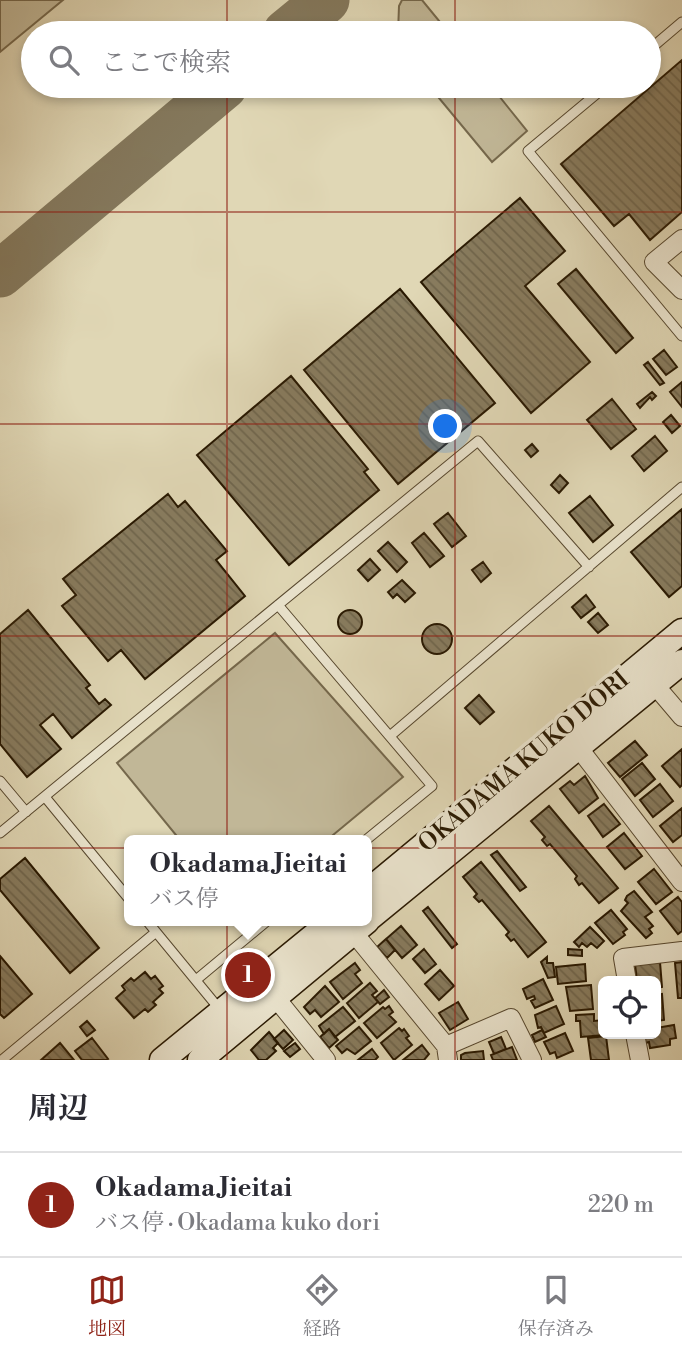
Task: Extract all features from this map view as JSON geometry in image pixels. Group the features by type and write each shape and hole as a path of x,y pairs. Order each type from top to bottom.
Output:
{"main road":[{"name":"OKADAMA KUKO DORI","path":"372,908 647,676 682,631"},
{"name":"OKADAMA KUKO DORI","path":"647,676 682,662"},
{"name":"OKADAMA KUKO DORI","path":"372,888 571,738"},
{"name":"OKADAMA KUKO DORI","path":"200,1060 230,1021 351,926"},
{"name":"OKADAMA KUKO DORI","path":"162,1060 275,998 352,926"}],"street":[{"path":"682,239 654,262 682,290"},
{"path":"647,676 682,717"},
{"path":"571,738 682,882"},
{"path":"357,926 447,1053 511,1017 532,1060"},
{"path":"626,976 623,958 682,951"},
{"path":"275,998 327,1060"},
{"path":"636,1039 640,1060"}],"lane":[{"path":"661,40 682,22"},
{"path":"592,98 528,151 682,336"},
{"path":"0,833 478,441 589,568"},
{"path":"390,736 682,487"},
{"path":"278,606 432,786 372,835"},
{"path":"0,781 26,812"},
{"path":"44,797 124,893"},
{"path":"151,926 230,1021"},
{"path":"195,979 261,926"},
{"path":"2,1060 156,932"}],"shaded area":[{"path":"0,0 63,0 38,21 21,21 21,35 0,52"},
{"path":"402,0 422,0 439,21 398,21"},
{"path":"439,98 501,98 527,131 492,162"},
{"path":"275,633 403,777 333,835 176,835 117,763"}],"building":[{"path":"682,60 682,212 650,240 629,214 614,226 561,164 638,98 661,98 661,78"},
{"path":"520,198 565,251 525,286 590,362 531,413 421,282"},
{"path":"576,269 633,338 616,353 558,284"},
{"path":"400,289 495,403 398,484 304,370"},
{"path":"664,350 677,367 666,375 653,359"},
{"path":"648,362 664,383 660,385 644,365"},
{"path":"291,376 368,469 364,472 379,490 289,565 197,455"},
{"path":"682,382 682,407 670,392"},
{"path":"652,392 656,396 652,400 650,397 640,408 637,404"},
{"path":"612,399 636,429 611,449 587,420"},
{"path":"671,415 680,426 672,433 663,422"},
{"path":"655,436 667,451 644,471 632,456"},
{"path":"532,444 538,451 531,457 525,450"},
{"path":"560,475 568,483 559,493 551,485"},
{"path":"168,494 178,507 185,501 227,551 216,560 245,596 145,679 121,650 108,661 62,606 76,595 63,579"},
{"path":"590,496 613,525 593,542 569,513"},
{"path":"682,509 682,586 669,597 631,552"},
{"path":"448,513 466,536 452,547 434,524"},
{"path":"424,533 444,556 430,567 412,543"},
{"path":"388,542 407,562 397,572 378,551"},
{"path":"370,559 380,570 368,581 358,570"},
{"path":"483,562 491,573 481,582 472,570"},
{"path":"402,580 415,593 405,602 397,594 393,598 388,592"},
{"path":"586,595 595,607 581,618 572,607"},
{"path":"28,610 90,685 86,688 99,704 105,699 111,705 72,738 53,714 40,725 61,749 27,777 0,744 0,634"},
{"path":"345,610 355,610 362,617 362,627 355,634 345,634 338,627 338,617"},
{"path":"598,613 608,625 598,633 588,622"},
{"path":"437,624 448,628 452,639 448,650 437,654 426,650 422,639 426,628"},
{"path":"479,695 494,712 480,724 465,708"},
{"path":"635,741 647,755 620,777 608,763"},
{"path":"682,749 682,785 680,787 662,766"},
{"path":"642,763 655,779 635,796 622,779"},
{"path":"585,776 598,798 579,813 560,789 570,781 574,785"},
{"path":"660,784 673,801 653,817 640,800"},
{"path":"604,804 620,824 603,837 588,816"},
{"path":"549,806 618,888 599,903 582,883 579,885 575,879 577,876 550,844 547,846 542,840 545,837 531,821"},
{"path":"682,808 682,835 673,842 660,826"},
{"path":"624,833 642,856 625,869 607,847"},
{"path":"497,851 526,887 520,891 491,855"},
{"path":"25,858 99,948 70,973 0,890 0,879"},
{"path":"481,862 546,942 528,957 514,939 511,941 506,935 509,932 482,900 479,902 474,897 477,894 463,877"},
{"path":"654,869 672,892 656,904 638,882"},
{"path":"634,891 652,912 645,917 653,926 649,929 652,933 646,938 621,911 628,903 625,900 627,896"},
{"path":"678,897 682,902 682,931 678,934 660,911"},
{"path":"428,907 457,944 452,948 423,911"},
{"path":"611,910 627,929 623,932 625,935 613,944 595,923"},
{"path":"401,926 417,945 402,958 386,939"},
{"path":"590,927 604,941 597,948 591,943 587,947 582,943 579,947 574,942"},
{"path":"386,939 395,950 387,958 377,947"},
{"path":"424,949 436,964 425,973 413,959"},
{"path":"568,949 582,950 582,956 568,955"},
{"path":"0,956 32,994 4,1018 0,1014"},
{"path":"547,957 547,963 553,963 555,977 548,978 541,962"},
{"path":"660,962 662,987 661,976 636,976 635,964"},
{"path":"682,962 682,998 678,998 675,963"},
{"path":"355,963 360,970 355,974 362,983 343,999 330,982"},
{"path":"585,964 586,981 558,984 556,967"},
{"path":"440,970 454,986 439,1000 425,984"},
{"path":"145,972 151,979 155,976 163,986 159,989 163,993 153,1002 156,1005 148,1012 145,1009 134,1018 116,998 125,990 122,986 131,978 134,981"},
{"path":"543,979 553,1000 535,1008 531,1001 535,999 534,996 527,999 523,989"},
{"path":"370,983 377,991 372,995 378,1002 359,1018 347,1003"},
{"path":"591,985 593,1009 570,1011 566,987"},
{"path":"325,986 339,1002 321,1017 315,1010 310,1014 304,1007"},
{"path":"384,990 389,997 380,1004 375,998"},
{"path":"661,994 664,1020 661,1020"},
{"path":"458,1002 468,1019 450,1030 439,1013"},
{"path":"389,1006 393,1012 389,1015 396,1022 377,1038 364,1023 383,1007 385,1009"},
{"path":"556,1006 564,1024 544,1033 541,1027 538,1028 535,1015"},
{"path":"343,1007 355,1021 335,1037 329,1029 324,1034 319,1026"},
{"path":"594,1014 594,1021 598,1021 598,1036 581,1037 580,1021 576,1021 576,1015"},
{"path":"87,1021 95,1030 87,1036 80,1027"},
{"path":"674,1025 676,1038 670,1039 670,1045 650,1048 649,1042 645,1043 644,1039 661,1039 661,1027"},
{"path":"359,1027 371,1041 355,1054 347,1049 342,1053 336,1046"},
{"path":"399,1028 402,1031 404,1029 409,1036 406,1038 412,1045 394,1060 381,1043"},
{"path":"329,1029 338,1040 329,1048 320,1037"},
{"path":"284,1030 293,1040 283,1049 274,1039"},
{"path":"542,1030 546,1037 535,1042 532,1035"},
{"path":"269,1032 278,1043 273,1048 276,1051 266,1060 259,1060 251,1050"},
{"path":"565,1033 573,1051 557,1058 555,1052 550,1054 544,1042"},
{"path":"501,1037 506,1049 494,1054 489,1042"},
{"path":"92,1038 108,1059 82,1060 75,1051"},
{"path":"588,1038 606,1039 609,1060 591,1060"},
{"path":"60,1043 74,1060 41,1060"},
{"path":"295,1043 300,1049 290,1057 284,1051"},
{"path":"422,1045 429,1054 424,1060 403,1060"},
{"path":"512,1047 517,1060 493,1060 491,1055"},
{"path":"372,1049 378,1057 375,1060 358,1060"},
{"path":"483,1051 484,1060 461,1060 461,1055 465,1053"}],"taxiway":[{"path":"301,21 326,0"},
{"path":"0,274 210,98"}],"place":[{"name":"Okadama Jieitai","path":"248,975"}]}
